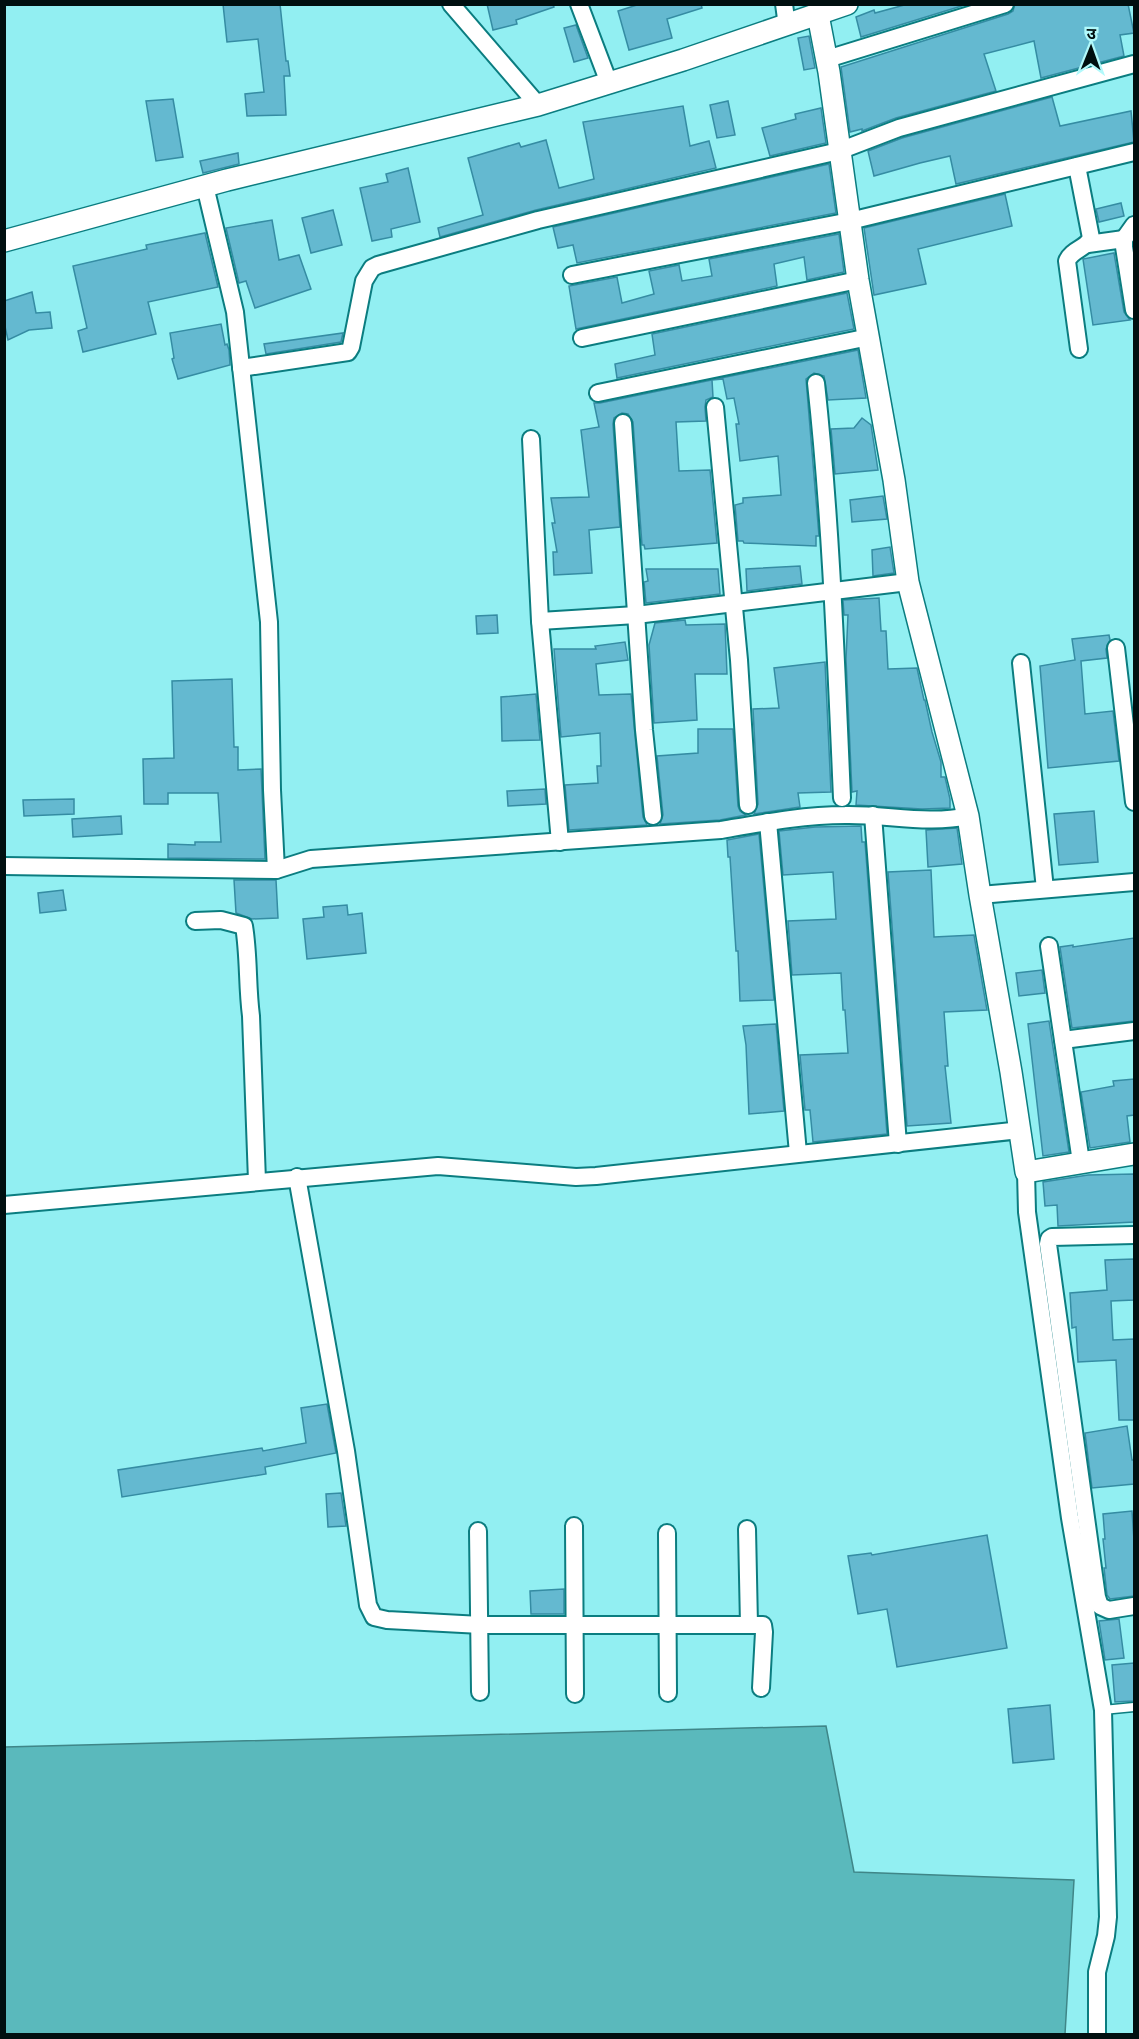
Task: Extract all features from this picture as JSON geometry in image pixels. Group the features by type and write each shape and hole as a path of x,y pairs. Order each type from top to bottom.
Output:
{"street":[{"path":"451,4 538,105"},
{"path":"579,4 609,83"},
{"path":"784,4 787,26"},
{"path":"4,241 205,186 538,105 787,26 847,4"},
{"path":"827,59 1005,4"},
{"path":"818,15 827,59 858,280 894,480 908,582 968,816 1021,1130 1026,1172 1027,1212 1070,1518 1103,1710 1108,1917 1097,1972 1097,2034"},
{"path":"241,368 348,352 351,347 364,281 372,268 378,265 538,220 839,151 899,128 1134,64"},
{"path":"572,275 850,221 1134,152"},
{"path":"1077,166 1091,238 1088,244"},
{"path":"205,186 235,312 269,622 276,870"},
{"path":"1134,225 1124,239 1134,310"},
{"path":"1079,349 1067,261 1069,255 1088,244 1124,239"},
{"path":"582,338 858,280"},
{"path":"598,393 868,337"},
{"path":"816,383 831,591 842,798"},
{"path":"715,407 739,660 748,805"},
{"path":"623,423 653,816"},
{"path":"531,439 540,621 560,842"},
{"path":"540,621 636,615 908,582"},
{"path":"1116,648 1134,802"},
{"path":"1021,663 1045,889"},
{"path":"4,866 276,870 311,859 722,830 768,822 842,815 948,821 968,816"},
{"path":"873,815 898,1144"},
{"path":"768,822 798,1153"},
{"path":"980,895 1134,882"},
{"path":"195,921 221,920 244,926 247,940 251,1016 257,1181"},
{"path":"1049,946 1082,1162"},
{"path":"1063,1040 1134,1031"},
{"path":"4,1205 438,1166 576,1177 1021,1130"},
{"path":"1026,1172 1134,1154"},
{"path":"297,1177 346,1450 368,1605 374,1617 387,1620 481,1625 763,1625 761,1688"},
{"path":"1134,1235 1052,1238 1049,1239 1048,1244 1097,1597 1100,1606 1109,1610 1134,1606"},
{"path":"574,1526 575,1694"},
{"path":"747,1529 749,1625"},
{"path":"478,1531 481,1625 480,1692"},
{"path":"667,1533 668,1693"}],"lane":[{"path":"1103,1710 1134,1707"}],"shaded area":[{"path":"826,1726 854,1872 1074,1880 1065,2034 5,2034 5,1747"}],"building":[{"path":"223,4 280,4 286,61 288,61 290,76 284,76 286,115 247,116 245,94 264,92 258,39 227,42"},
{"path":"487,4 553,4 554,7 516,20 517,24 493,30"},
{"path":"640,4 701,4 702,8 667,19 672,38 629,50 618,11"},
{"path":"908,4 968,4 861,37 856,17 874,10 875,13"},
{"path":"1015,4 1128,4 1134,33 1120,35 1124,56 1041,78 1034,41 984,54 996,91 896,118 862,131 862,129 850,132 841,67 1008,14 1013,11"},
{"path":"576,25 588,58 574,62 564,28"},
{"path":"809,36 815,68 804,70 798,38"},
{"path":"1052,97 1060,126 1131,111 1134,142 956,184 950,156 874,176 868,151 902,138"},
{"path":"173,99 183,157 156,161 146,101"},
{"path":"728,101 735,135 717,138 710,105"},
{"path":"683,106 690,146 709,141 716,168 536,210 440,237 438,228 483,215 468,158 519,143 521,147 546,140 559,188 594,179 583,122"},
{"path":"821,108 826,143 770,156 762,128 796,119 795,114"},
{"path":"238,153 239,164 203,173 200,161"},
{"path":"829,164 836,213 577,263 573,245 558,248 553,227"},
{"path":"408,168 420,222 391,229 392,237 372,241 360,188 388,182 386,174"},
{"path":"1005,194 1012,226 918,249 926,284 874,295 864,228"},
{"path":"1121,203 1124,216 1099,222 1096,209"},
{"path":"333,210 342,245 311,253 302,218"},
{"path":"272,220 279,260 299,255 311,289 255,308 246,281 239,283 226,228"},
{"path":"205,233 218,287 148,302 156,334 83,352 78,331 87,328 73,266 147,249 146,245"},
{"path":"839,234 844,272 807,280 804,257 774,264 777,286 576,329 569,286 617,277 622,303 654,294 649,271 679,265 682,281 712,276 709,259"},
{"path":"1114,253 1124,312 1130,320 1093,325 1083,259"},
{"path":"32,292 36,313 50,312 52,328 29,330 8,340 4,322 4,301"},
{"path":"847,293 854,329 617,378 615,364 655,355 652,334"},
{"path":"221,324 225,345 227,344 229,350 230,365 178,379 172,359 174,358 170,333"},
{"path":"343,333 341,342 266,354 264,344"},
{"path":"858,350 866,398 828,400 824,376 814,373 806,379 819,536 816,536 816,546 738,541 735,505 743,503 743,498 781,495 778,456 740,461 736,424 739,424 734,398 727,399 723,379 712,380 713,397 706,400 706,421 676,422 679,471 710,470 717,543 645,549 642,545 633,422 628,414 622,413 614,418 613,424 620,527 589,530 592,573 554,575 553,552 557,552 551,498 589,497 581,430 599,427 594,403"},
{"path":"862,418 871,425 878,470 835,474 831,429 854,428"},
{"path":"883,496 887,519 852,522 850,500"},
{"path":"890,547 894,573 873,576 872,550"},
{"path":"800,566 802,584 747,591 746,569"},
{"path":"646,569 718,569 720,594 646,603 644,582 648,581"},
{"path":"879,598 881,631 886,631 888,669 917,668 941,762 941,777 945,777 950,808 922,809 856,805 857,791 852,792 846,659 848,615 844,615 843,600"},
{"path":"497,615 498,633 477,634 476,616"},
{"path":"685,620 686,625 725,624 727,674 695,674 697,720 654,723 649,645 655,623"},
{"path":"1109,635 1107,658 1081,661 1085,714 1113,711 1119,761 1048,768 1040,666 1075,660 1072,639"},
{"path":"625,642 628,660 596,664 599,695 631,694 643,817 647,825 569,830 565,785 598,783 597,766 601,766 600,733 561,737 554,649 596,649 595,646"},
{"path":"825,662 831,792 798,793 800,807 754,814 758,804 753,709 779,708 774,668"},
{"path":"232,679 234,747 238,747 238,770 261,769 265,859 168,858 168,844 195,845 195,842 221,842 218,793 168,793 168,804 144,804 143,759 174,758 172,681"},
{"path":"536,694 540,740 502,741 501,697"},
{"path":"698,729 733,729 738,806 740,811 746,815 720,820 660,824 663,815 657,756 698,753"},
{"path":"545,789 546,804 508,806 507,791"},
{"path":"74,799 74,814 24,816 23,800"},
{"path":"1094,811 1098,862 1059,865 1054,814"},
{"path":"121,816 122,834 73,837 72,819"},
{"path":"861,826 862,842 865,842 887,1134 813,1142 810,1110 805,1110 800,1055 848,1053 841,973 792,975 788,921 836,919 833,872 783,875 779,831 815,827"},
{"path":"957,828 962,864 928,867 926,830"},
{"path":"759,834 774,1000 740,1001 738,951 736,951 727,840"},
{"path":"931,870 934,937 974,935 987,1010 944,1012 948,1066 945,1066 951,1123 907,1126 888,872"},
{"path":"234,880 276,880 278,918 252,919 236,913"},
{"path":"63,890 66,910 40,913 38,893"},
{"path":"347,905 348,915 362,913 366,953 307,959 303,919 324,917 323,907"},
{"path":"1134,938 1134,1021 1072,1028 1060,947"},
{"path":"1042,970 1045,993 1019,996 1016,973"},
{"path":"1049,1021 1069,1152 1043,1156 1028,1024"},
{"path":"776,1024 784,1111 749,1114 743,1026"},
{"path":"1134,1079 1134,1115 1127,1116 1130,1142 1090,1148 1081,1092 1114,1086 1113,1081"},
{"path":"1134,1174 1134,1222 1058,1226 1057,1205 1045,1206 1043,1182 1088,1175"},
{"path":"1134,1259 1134,1300 1111,1301 1113,1340 1134,1339 1134,1420 1119,1420 1116,1360 1078,1362 1076,1327 1072,1328 1070,1293 1107,1290 1105,1260"},
{"path":"327,1404 336,1453 265,1467 266,1474 122,1497 118,1470 262,1448 263,1451 306,1443 301,1408"},
{"path":"1127,1426 1132,1460 1134,1460 1134,1484 1092,1488 1085,1433"},
{"path":"341,1493 346,1526 328,1527 326,1494"},
{"path":"1132,1511 1134,1596 1110,1599 1107,1595 1104,1568 1106,1568 1103,1514"},
{"path":"987,1535 1007,1648 897,1667 887,1609 858,1614 848,1556 871,1553 872,1555"},
{"path":"564,1589 564,1614 531,1614 530,1591"},
{"path":"1119,1619 1124,1658 1105,1660 1099,1621"},
{"path":"1134,1663 1134,1701 1115,1702 1112,1665"},
{"path":"1050,1705 1054,1759 1013,1763 1008,1709"}]}
